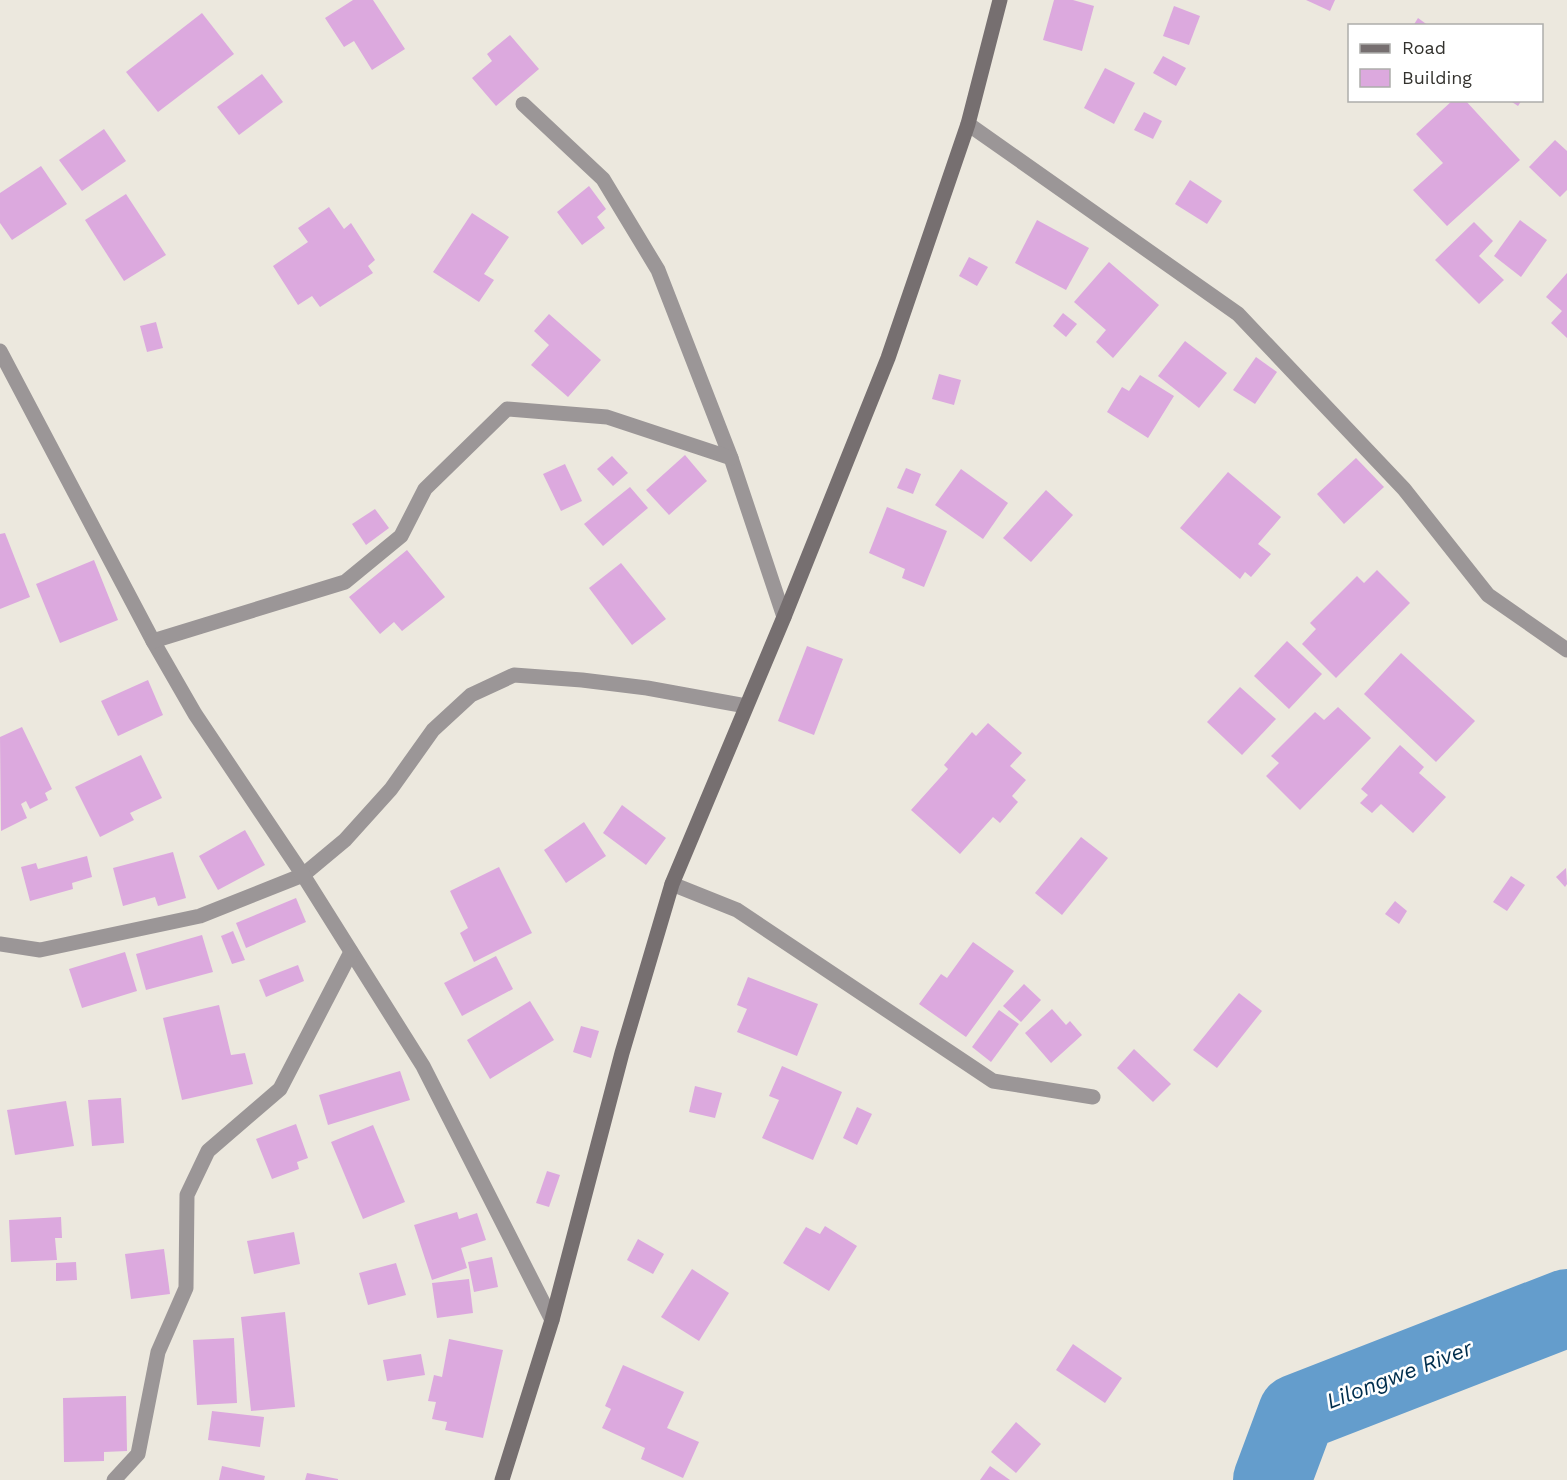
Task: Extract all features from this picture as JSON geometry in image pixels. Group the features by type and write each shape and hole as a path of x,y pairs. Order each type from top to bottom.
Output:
{"street":[{"path":"502,1480 552,1320 622,1053 672,884 784,617 888,358 968,124 1000,0"},
{"path":"523,104 603,179 658,270 731,458 784,617"},
{"path":"968,124 1238,314 1404,489 1488,595 1567,650"},
{"path":"0,351 153,641 195,714 303,875 423,1066 552,1320"},
{"path":"153,641 345,582 401,536 425,489 507,409 607,417 731,458"},
{"path":"0,944 40,950 200,916 303,875 345,840 391,789 433,730 471,695 514,675 647,688 747,706"},
{"path":"672,884 736,910 993,1081 1094,1097"},
{"path":"114,1480 138,1455 158,1352 186,1288 187,1195 208,1151 280,1089 351,952"}],"building":[{"path":"353,0 373,0 405,49 372,70 354,41 344,47 325,18"},
{"path":"1054,0 1073,0 1094,6 1082,51 1043,40"},
{"path":"1306,0 1335,0 1330,11"},
{"path":"1174,6 1200,16 1189,45 1163,36"},
{"path":"202,13 234,54 158,112 126,72"},
{"path":"1418,18 1426,24 1414,24"},
{"path":"510,35 539,69 496,106 472,78 492,61 487,54"},
{"path":"1163,56 1186,68 1176,86 1153,73"},
{"path":"1105,68 1135,83 1114,124 1084,108"},
{"path":"262,74 283,102 239,135 217,107"},
{"path":"1451,102 1467,102 1520,160 1447,226 1413,190 1443,163 1416,134"},
{"path":"1144,112 1162,121 1153,139 1134,130"},
{"path":"104,129 126,161 82,191 59,160"},
{"path":"1555,140 1567,151 1567,190 1560,197 1529,167"},
{"path":"41,166 67,204 12,240 0,223 0,193"},
{"path":"1190,180 1222,201 1207,224 1175,204"},
{"path":"589,186 606,209 597,217 605,228 582,245 557,212"},
{"path":"126,194 166,255 124,281 85,220"},
{"path":"329,207 344,229 351,223 375,260 368,266 373,273 320,307 312,296 298,305 273,266 308,242 298,228"},
{"path":"472,213 509,237 484,274 494,280 479,302 433,272"},
{"path":"1037,220 1089,248 1066,290 1015,263"},
{"path":"1520,220 1547,240 1521,277 1494,256"},
{"path":"1474,222 1493,241 1479,256 1504,280 1479,304 1435,260"},
{"path":"969,257 988,267 977,286 959,276"},
{"path":"1109,262 1159,305 1113,358 1096,342 1106,330 1074,302"},
{"path":"1567,273 1567,338 1551,323 1562,311 1546,297"},
{"path":"1063,313 1077,324 1066,337 1053,326"},
{"path":"549,314 601,360 568,397 531,365 549,345 534,331"},
{"path":"156,322 163,348 147,352 140,326"},
{"path":"1185,341 1227,373 1199,408 1158,376"},
{"path":"1256,357 1277,372 1255,404 1233,390"},
{"path":"939,374 961,380 954,405 932,399"},
{"path":"1140,375 1174,396 1148,438 1107,412 1122,387 1129,391"},
{"path":"685,455 707,481 669,515 646,490"},
{"path":"612,456 628,473 613,486 597,469"},
{"path":"1356,458 1384,487 1344,524 1317,494"},
{"path":"565,464 582,501 561,511 543,474"},
{"path":"906,468 921,474 913,494 897,488"},
{"path":"961,469 1008,503 983,539 935,505"},
{"path":"1228,472 1281,517 1258,544 1271,554 1251,577 1245,572 1240,579 1180,528"},
{"path":"630,487 648,508 603,546 584,524"},
{"path":"1046,490 1073,515 1031,562 1003,538"},
{"path":"887,507 947,531 924,587 902,578 905,569 869,553"},
{"path":"375,509 389,528 366,545 352,524"},
{"path":"5,533 30,597 0,609 0,534"},
{"path":"407,550 445,597 402,631 394,622 380,634 349,597"},
{"path":"94,560 118,620 60,643 36,584"},
{"path":"621,563 666,619 632,645 589,588"},
{"path":"1377,570 1410,603 1336,678 1302,644 1316,629 1310,623 1357,576 1364,583"},
{"path":"1287,641 1322,674 1289,709 1254,676"},
{"path":"807,646 843,659 814,735 778,721"},
{"path":"1401,653 1475,721 1436,762 1364,694"},
{"path":"148,680 163,715 118,736 101,701"},
{"path":"1240,687 1276,719 1242,755 1207,722"},
{"path":"1338,707 1371,738 1300,810 1266,776 1279,763 1271,756 1315,712 1324,720"},
{"path":"988,723 1022,753 1010,766 1026,780 1012,796 1018,802 1000,823 993,817 960,854 911,810 948,769 944,765 972,732 976,736"},
{"path":"22,727 52,789 45,793 48,800 30,809 26,801 21,804 27,818 1,831 0,737"},
{"path":"1400,745 1424,767 1419,773 1446,797 1413,833 1381,804 1372,813 1360,803 1368,795 1361,789"},
{"path":"141,755 162,798 130,813 134,820 100,837 75,787"},
{"path":"622,805 666,838 646,865 603,833"},
{"path":"584,822 606,856 566,883 544,850"},
{"path":"245,830 265,865 218,890 199,856"},
{"path":"1081,837 1108,858 1062,915 1035,893"},
{"path":"173,852 186,898 158,906 155,897 123,906 113,868"},
{"path":"87,856 92,877 72,883 73,889 30,901 21,867 36,863 38,869"},
{"path":"499,867 532,933 474,962 460,933 468,928 450,891"},
{"path":"1566,868 1567,884 1565,887 1556,877"},
{"path":"1511,876 1525,885 1507,911 1493,902"},
{"path":"296,898 306,922 246,948 236,923"},
{"path":"1395,901 1407,911 1399,924 1385,914"},
{"path":"233,931 245,960 232,964 221,936"},
{"path":"202,935 213,972 146,990 136,954"},
{"path":"973,942 1014,971 966,1037 919,1004 941,974 947,978"},
{"path":"125,952 137,991 82,1008 69,969"},
{"path":"496,956 513,989 462,1016 444,983"},
{"path":"298,965 304,981 266,997 259,980"},
{"path":"748,977 818,1004 797,1056 737,1032 747,1009 737,1005"},
{"path":"1024,984 1041,1000 1021,1022 1003,1006"},
{"path":"1239,993 1262,1011 1217,1068 1193,1050"},
{"path":"530,1001 554,1040 490,1079 467,1040"},
{"path":"219,1005 231,1055 245,1053 253,1084 182,1100 163,1018"},
{"path":"1052,1009 1066,1025 1070,1021 1082,1035 1051,1063 1025,1033"},
{"path":"999,1010 1019,1024 991,1062 972,1047"},
{"path":"581,1026 599,1031 591,1058 573,1052"},
{"path":"1134,1049 1171,1084 1153,1102 1117,1068"},
{"path":"782,1066 842,1092 813,1160 762,1138 779,1100 769,1096"},
{"path":"400,1071 410,1100 328,1125 319,1095"},
{"path":"695,1086 722,1093 715,1118 689,1112"},
{"path":"121,1098 124,1143 92,1146 88,1100"},
{"path":"66,1101 74,1146 15,1155 7,1110"},
{"path":"857,1107 872,1114 857,1145 843,1138"},
{"path":"296,1124 308,1158 297,1162 299,1169 272,1179 256,1139"},
{"path":"373,1125 405,1202 363,1219 331,1142"},
{"path":"547,1171 560,1175 549,1207 536,1203"},
{"path":"457,1212 459,1219 477,1213 486,1240 461,1248 467,1268 432,1280 414,1225"},
{"path":"61,1217 62,1238 55,1238 57,1260 11,1262 9,1220"},
{"path":"825,1226 857,1246 829,1291 783,1263 806,1227 820,1234"},
{"path":"294,1232 300,1264 254,1274 247,1241"},
{"path":"638,1239 664,1254 653,1274 627,1260"},
{"path":"164,1249 170,1294 131,1299 125,1254"},
{"path":"492,1257 498,1287 474,1292 468,1262"},
{"path":"76,1262 77,1280 56,1281 56,1263"},
{"path":"396,1263 406,1295 368,1305 359,1273"},
{"path":"692,1269 729,1293 699,1341 661,1317"},
{"path":"469,1279 473,1313 437,1318 432,1283"},
{"path":"285,1312 295,1407 251,1411 241,1317"},
{"path":"234,1338 237,1403 197,1405 193,1340"},
{"path":"449,1339 503,1350 483,1438 445,1430 447,1422 432,1419 436,1402 428,1401 434,1375 442,1377"},
{"path":"1073,1344 1122,1378 1105,1403 1056,1370"},
{"path":"421,1354 425,1375 387,1381 383,1360"},
{"path":"623,1365 684,1392 667,1428 699,1442 683,1478 641,1459 645,1448 602,1428 611,1409 605,1406"},
{"path":"126,1396 127,1451 104,1452 104,1461 64,1462 63,1398"},
{"path":"212,1411 264,1417 260,1447 208,1440"},
{"path":"1016,1422 1041,1444 1016,1473 991,1452"},
{"path":"222,1466 265,1476 264,1480 219,1480"},
{"path":"990,1466 1010,1480 980,1480"},
{"path":"307,1473 338,1479 338,1480 305,1480"}],"waterway":[{"name":"Lilongwe River","path":"1272,1480 1297,1413 1567,1308"}]}
